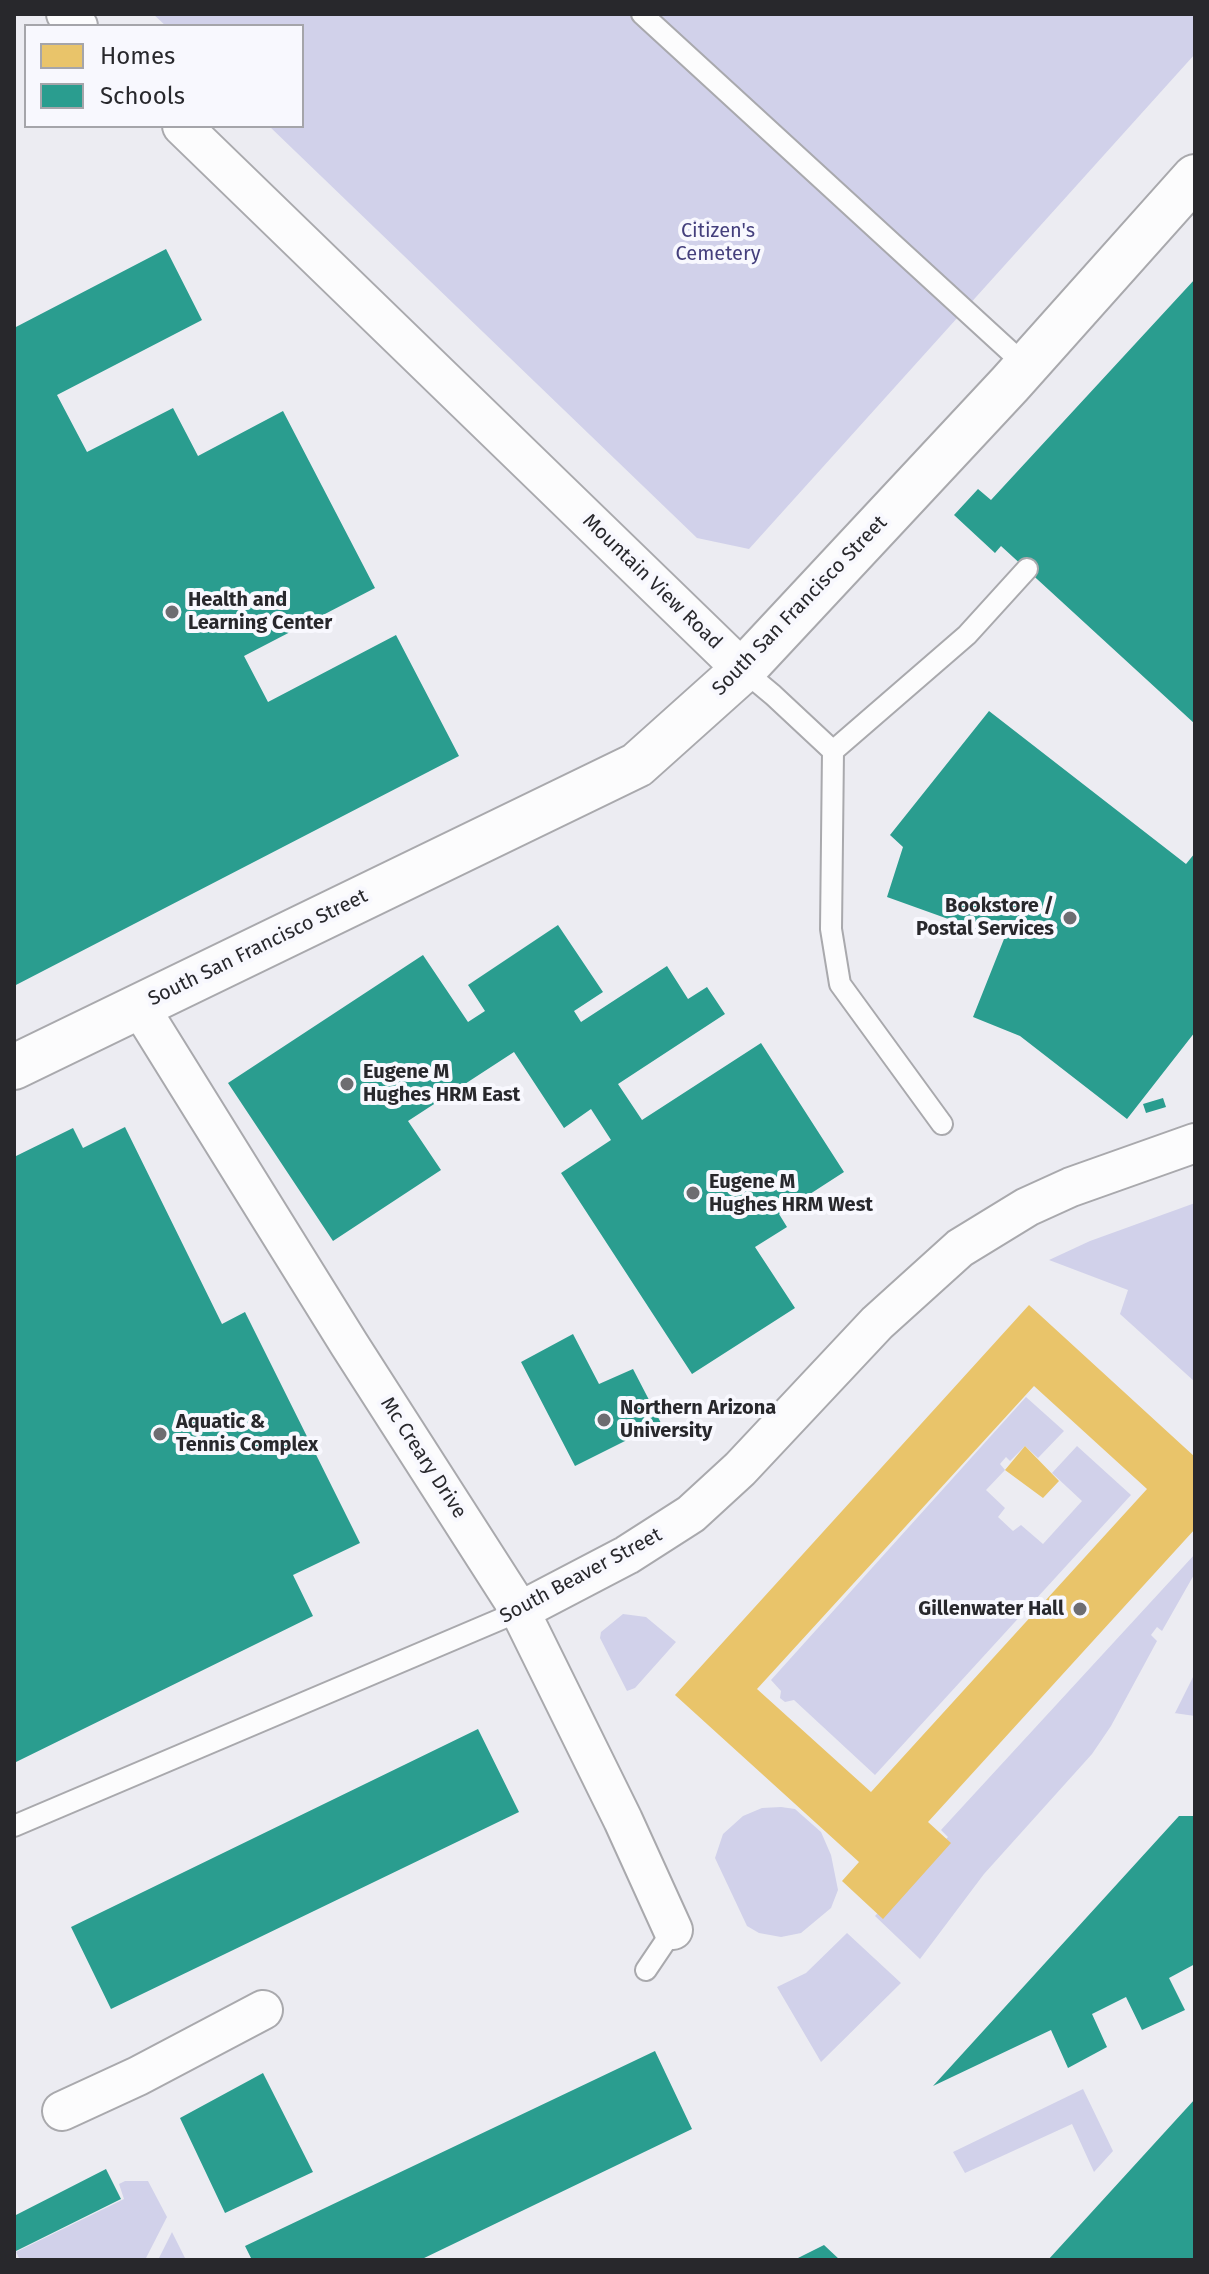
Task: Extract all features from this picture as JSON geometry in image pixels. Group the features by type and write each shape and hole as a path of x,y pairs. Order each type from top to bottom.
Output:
{"street":[{"name":"Mountain View Road","path":"184,128 743,670"},
{"name":"South San Francisco Street","path":"14,1067 637,765 743,670 1026,366 1195,177"},
{"name":"Mc Creary Drive","path":"139,1006 349,1344 520,1611 623,1820 673,1930"},
{"name":"South Beaver Street","path":"520,1611 627,1555 691,1514 740,1469 877,1323 960,1248 1014,1214 1049,1197 1195,1143"},
{"path":"62,2111 138,2076 263,2010"}],"lane":[{"path":"642,14 1026,366"},
{"path":"942,1124 840,984 831,929 833,751 967,635 1027,569"},
{"name":"Mountain View Road","path":"743,670 833,751"},
{"name":"South Beaver Street","path":"14,1826 520,1611"},
{"path":"646,1970 673,1930"}],"green space":[{"name":"Citizen's Cemetery","path":"153,14 1195,14 1195,54 749,549 697,538 271,128 304,128 304,24 164,24"},
{"path":"1195,1203 1195,1382 1120,1314 1128,1290 1049,1260 1090,1241"},
{"path":"1026,1397 1064,1431 1038,1458 1025,1446 1010,1461 1006,1457 1000,1464 1005,1470 986,1490 1005,1508 998,1517 1013,1531 1021,1525 1043,1544 1082,1501 1052,1473 1077,1446 1131,1495 875,1775 794,1700 785,1702 780,1698 781,1691 771,1680"},
{"path":"1195,1554 1195,1573 1162,1631 1157,1627 1151,1635 1157,1641 1111,1726 1092,1754 984,1874 920,1959 875,1916 948,1837 941,1830"},
{"path":"623,1614 646,1617 676,1642 635,1688 627,1691 600,1638 601,1632"},
{"path":"1195,1673 1195,1716 1174,1713 1175,1713"},
{"path":"762,1808 795,1809 821,1832 831,1855 838,1890 831,1908 801,1933 781,1937 759,1933 747,1926 715,1858 723,1834 743,1816"},
{"path":"847,1933 901,1983 821,2062 777,1987 806,1973"},
{"path":"1083,2089 1113,2151 1094,2172 1072,2124 965,2173 953,2152"},
{"path":"148,2181 167,2217 145,2260 20,2260 16,2252 124,2199 119,2184"},
{"path":"172,2232 186,2260 158,2260"}],"building: Homes":[{"name":"Gillenwater Hall","path":"1029,1305 1195,1457 1195,1529 928,1822 951,1843 883,1919 842,1881 859,1862 675,1695","holes":["1034,1386 1147,1489 871,1792 757,1689"]},
{"path":"1025,1446 1059,1481 1043,1498 1005,1470"}],"building: Schools":[{"name":"Health and Learning Center","path":"166,249 202,320 57,395 87,452 173,408 198,456 283,411 375,588 244,656 268,702 396,635 459,756 14,986 14,328"},
{"path":"1195,279 1195,724 1001,546 995,553 954,515 978,489 991,500"},
{"name":"Bookstore / Postal Services","path":"989,711 1186,864 1195,853 1195,1032 1127,1119 1020,1036 973,1017 1004,939 887,897 903,847 890,835"},
{"path":"558,925 603,992 574,1011 581,1022 667,966 688,999 707,987 725,1014 618,1084 642,1120 761,1043 844,1172 779,1214 787,1227 755,1247 795,1308 692,1374 561,1173 611,1140 591,1109 564,1128 514,1052 408,1121 441,1170 333,1241 228,1083 423,955 468,1022 485,1011 468,985"},
{"path":"1163,1098 1166,1107 1146,1113 1143,1104"},
{"name":"Aquatic & Tennis Complex","path":"125,1127 222,1324 245,1312 360,1543 293,1575 313,1616 14,1763 14,1157 73,1128 83,1148"},
{"path":"573,1334 599,1384 633,1369 661,1423 575,1466 521,1362"},
{"path":"478,1729 519,1812 111,2009 71,1927"},
{"path":"1179,1816 1195,1816 1195,1964 1169,1978 1185,2010 1142,2030 1126,1997 1092,2014 1107,2047 1068,2068 1051,2030 933,2086"},
{"path":"655,2051 692,2129 420,2260 252,2260 245,2246"},
{"path":"263,2073 313,2172 225,2213 180,2118"},
{"path":"1195,2099 1195,2260 1048,2260"},
{"path":"106,2169 121,2199 14,2252 14,2216"},
{"path":"824,2245 840,2260 794,2260"}],"place":[{"name":"Health and Learning Center","path":"172,612"},
{"name":"Bookstore / Postal Services","path":"1070,918"},
{"name":"Eugene M Hughes HRM East","path":"347,1084"},
{"name":"Eugene M Hughes HRM West","path":"693,1193"},
{"name":"Northern Arizona University","path":"604,1420"},
{"name":"Aquatic & Tennis Complex","path":"160,1434"},
{"name":"Gillenwater Hall","path":"1080,1609"}]}
